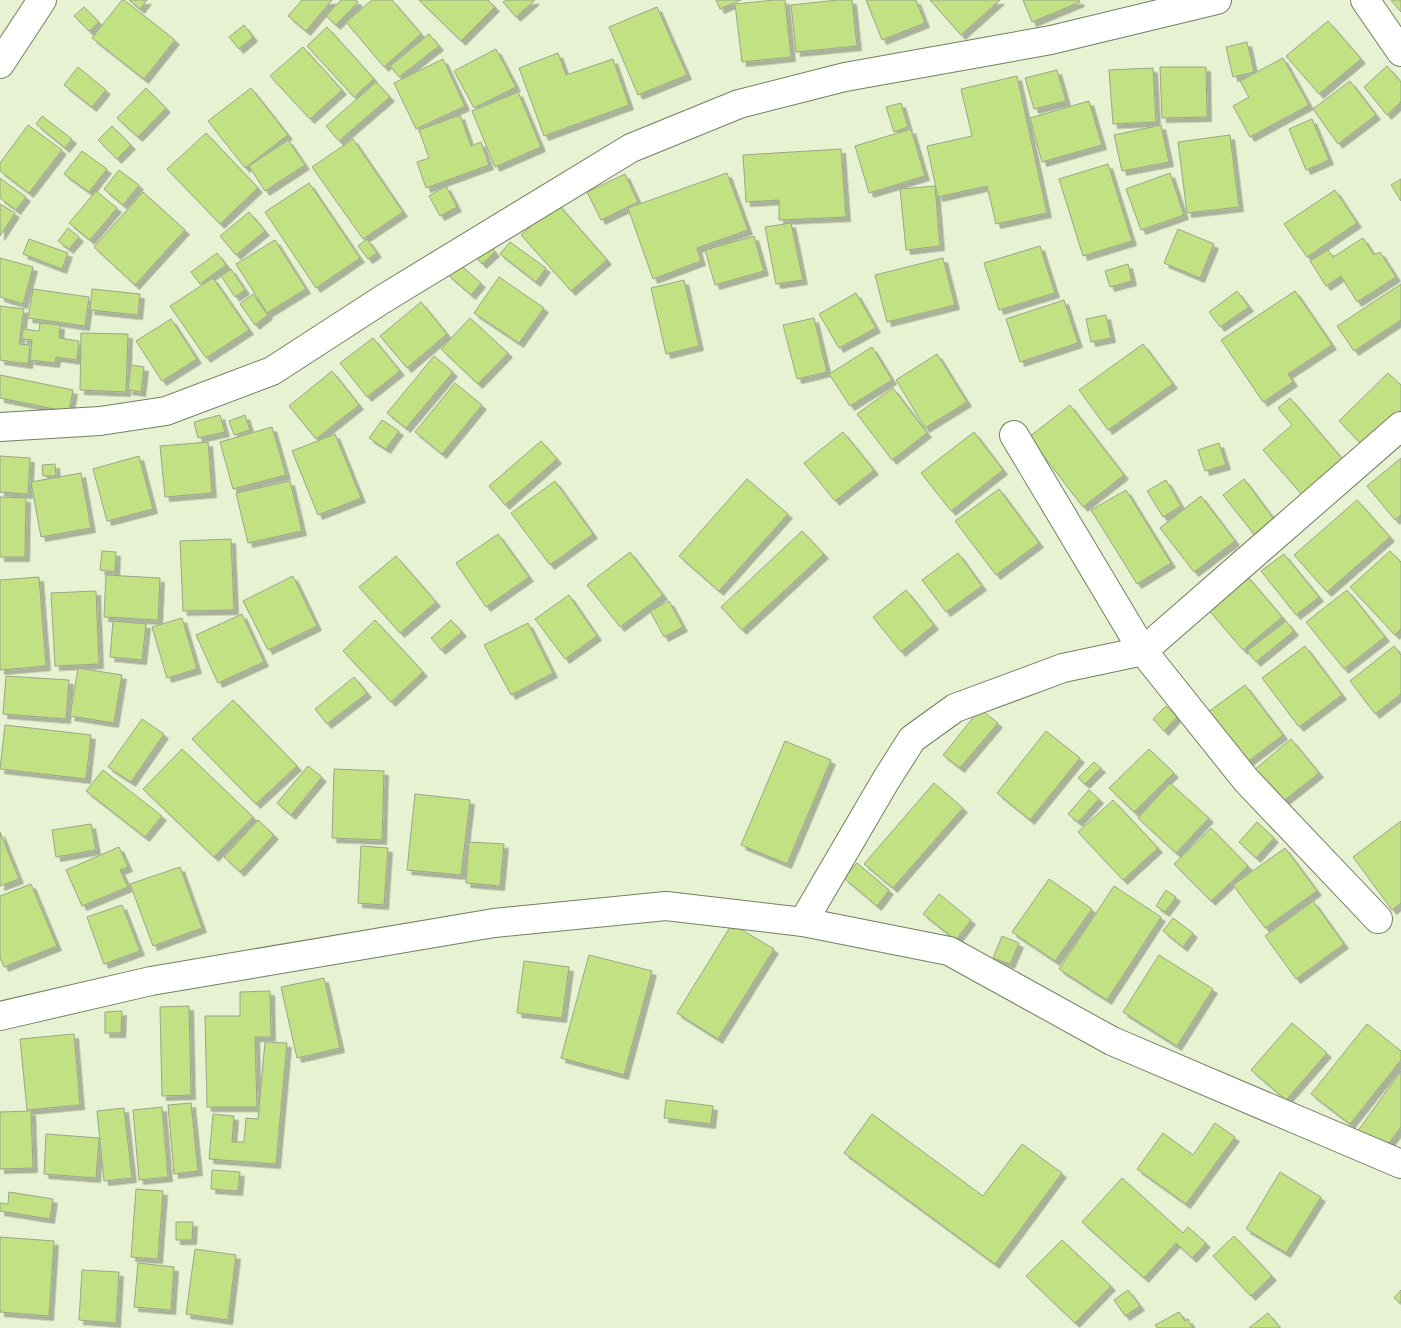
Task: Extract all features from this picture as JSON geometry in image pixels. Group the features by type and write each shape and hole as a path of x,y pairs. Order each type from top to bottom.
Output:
{"street":[{"path":"0,64 42,0"},
{"path":"0,427 100,422 166,411 272,371 392,294 632,148 739,104 845,77 1051,40 1217,0"},
{"path":"1364,0 1401,52"},
{"path":"804,922 886,780 912,739 955,708 1063,668 1143,651 1401,426"},
{"path":"1014,435 1143,651 1246,780 1378,919"},
{"path":"0,1016 151,981 494,923 666,906 804,922 949,951 1112,1041 1401,1164"}],"building":[{"path":"122,0 175,40 144,79 92,38"},
{"path":"129,0 147,0 140,9"},
{"path":"302,0 332,0 306,31 288,16"},
{"path":"341,0 356,0 358,2 336,25 326,16"},
{"path":"372,0 392,0 421,34 384,67 346,22"},
{"path":"419,0 488,0 495,7 461,41"},
{"path":"506,0 535,0 516,17 503,2"},
{"path":"716,0 741,0 720,9"},
{"path":"785,0 791,57 742,62 735,4"},
{"path":"852,0 857,46 796,52 791,5"},
{"path":"866,0 916,0 925,23 882,40"},
{"path":"930,0 1000,0 961,35"},
{"path":"1023,0 1079,0 1080,2 1032,22"},
{"path":"1391,0 1401,0 1401,12"},
{"path":"84,7 99,22 89,31 74,16"},
{"path":"657,7 687,75 638,95 609,27"},
{"path":"1328,21 1361,59 1319,94 1286,56"},
{"path":"244,25 253,37 239,49 229,37"},
{"path":"327,27 374,79 354,97 307,46"},
{"path":"429,34 439,46 399,77 390,66"},
{"path":"1247,42 1254,72 1233,77 1226,47"},
{"path":"303,47 342,90 310,119 270,76"},
{"path":"496,49 516,87 474,108 454,71"},
{"path":"558,53 566,75 613,59 629,105 544,136 519,68"},
{"path":"1283,58 1309,105 1250,137 1233,106 1249,97 1240,81"},
{"path":"443,59 465,106 416,129 394,83"},
{"path":"1387,66 1401,82 1401,102 1387,115 1364,87"},
{"path":"78,67 106,90 92,107 64,85"},
{"path":"1160,67 1206,67 1207,117 1162,118"},
{"path":"1153,68 1156,122 1113,124 1109,70"},
{"path":"1057,70 1066,101 1034,109 1025,78"},
{"path":"1017,76 1047,213 996,224 987,186 938,197 927,146 972,136 961,89"},
{"path":"1350,81 1376,115 1338,144 1313,109"},
{"path":"376,82 390,97 339,141 326,126"},
{"path":"146,88 166,108 138,137 117,118"},
{"path":"251,88 288,135 245,168 208,121"},
{"path":"518,92 541,147 495,167 472,111"},
{"path":"1089,101 1102,145 1042,162 1030,118"},
{"path":"901,103 908,127 894,132 886,107"},
{"path":"460,115 471,146 481,142 489,165 426,188 417,162 429,158 419,130"},
{"path":"42,116 72,139 65,148 36,124"},
{"path":"1312,119 1329,160 1306,170 1289,129"},
{"path":"28,125 62,150 29,193 0,171 0,163"},
{"path":"1161,125 1169,162 1122,171 1114,135"},
{"path":"112,126 131,145 117,159 98,140"},
{"path":"911,129 925,176 869,193 855,146"},
{"path":"206,133 258,188 220,224 167,169"},
{"path":"1230,135 1239,207 1187,213 1178,142"},
{"path":"353,139 403,212 363,239 312,167"},
{"path":"288,140 305,165 265,191 249,166"},
{"path":"841,149 846,217 779,220 779,200 746,202 743,155"},
{"path":"82,151 107,169 89,192 64,174"},
{"path":"1108,164 1132,241 1083,256 1059,179"},
{"path":"119,170 139,185 123,205 104,189"},
{"path":"727,173 748,230 697,248 701,261 653,279 628,208"},
{"path":"1170,173 1184,215 1141,230 1126,189"},
{"path":"625,174 638,202 601,220 587,192"},
{"path":"0,178 26,197 16,210 0,198"},
{"path":"1401,179 1401,201 1391,185"},
{"path":"309,183 360,258 316,288 265,212"},
{"path":"446,186 457,207 440,216 429,196"},
{"path":"935,186 940,246 906,250 900,189"},
{"path":"1335,190 1357,223 1307,257 1284,224"},
{"path":"96,191 117,208 90,240 69,223"},
{"path":"143,192 185,230 135,285 94,247"},
{"path":"557,203 607,260 571,291 521,235"},
{"path":"0,204 15,213 0,236"},
{"path":"249,212 265,231 236,255 220,236"},
{"path":"791,223 803,280 776,284 765,227"},
{"path":"68,228 79,237 69,249 58,241"},
{"path":"1178,229 1214,244 1200,278 1164,263"},
{"path":"754,236 764,271 715,285 705,250"},
{"path":"1363,238 1374,255 1380,252 1396,277 1357,302 1341,276 1326,286 1310,261 1328,250 1333,257"},
{"path":"29,239 68,253 62,269 23,254"},
{"path":"367,239 377,253 368,259 358,246"},
{"path":"275,240 306,289 267,313 236,264"},
{"path":"510,242 546,268 536,282 500,254"},
{"path":"487,243 495,252 482,264 474,255"},
{"path":"1040,246 1055,293 999,310 984,263"},
{"path":"217,253 226,265 200,284 191,272"},
{"path":"0,258 33,267 23,304 0,297"},
{"path":"943,258 955,305 887,322 875,275"},
{"path":"458,263 481,283 471,295 447,274"},
{"path":"1128,264 1132,281 1110,287 1105,271"},
{"path":"231,269 245,290 235,297 221,276"},
{"path":"499,277 544,308 519,343 474,313"},
{"path":"213,278 249,330 206,358 170,306"},
{"path":"684,280 699,346 666,354 651,288"},
{"path":"1401,284 1401,320 1354,351 1337,326"},
{"path":"33,289 89,297 85,326 28,318"},
{"path":"92,289 140,294 138,315 90,310"},
{"path":"1237,291 1249,307 1220,327 1209,312"},
{"path":"1295,291 1332,345 1288,374 1293,382 1263,402 1221,340"},
{"path":"856,293 876,328 839,348 819,314"},
{"path":"253,294 268,315 255,325 240,304"},
{"path":"1064,300 1078,343 1020,362 1006,319"},
{"path":"421,302 447,334 407,368 380,336"},
{"path":"0,306 24,309 19,344 30,345 28,364 0,360"},
{"path":"1106,315 1111,338 1091,342 1086,319"},
{"path":"470,318 508,353 478,384 441,349"},
{"path":"814,318 827,372 797,379 783,325"},
{"path":"171,319 197,359 162,381 136,341"},
{"path":"40,323 60,325 59,338 79,341 77,360 56,357 55,363 30,360 32,340 22,339 23,329 39,331"},
{"path":"81,333 128,334 126,392 80,390"},
{"path":"373,338 400,371 367,397 340,363"},
{"path":"1143,344 1173,384 1108,430 1079,390"},
{"path":"872,347 892,380 850,406 829,374"},
{"path":"937,354 967,402 925,428 896,380"},
{"path":"434,356 453,372 406,428 387,413"},
{"path":"131,365 144,367 141,392 128,390"},
{"path":"332,371 359,405 316,439 289,406"},
{"path":"1388,373 1401,385 1401,416 1367,450 1339,421"},
{"path":"0,375 73,390 69,412 0,398"},
{"path":"455,383 482,405 442,454 415,432"},
{"path":"893,388 927,433 892,460 857,414"},
{"path":"1290,398 1344,461 1303,496 1263,450 1292,425 1278,408"},
{"path":"1070,405 1124,475 1083,507 1029,437"},
{"path":"220,415 225,432 198,438 194,422"},
{"path":"245,415 250,430 234,435 229,421"},
{"path":"382,420 399,431 386,449 369,438"},
{"path":"272,427 286,475 233,489 220,442"},
{"path":"843,432 874,470 835,501 804,463"},
{"path":"974,432 1003,470 951,511 921,473"},
{"path":"335,434 361,498 318,515 292,451"},
{"path":"541,441 557,459 505,505 489,486"},
{"path":"208,442 212,493 165,497 160,446"},
{"path":"1219,443 1226,465 1205,471 1198,450"},
{"path":"0,456 30,458 28,494 0,492"},
{"path":"139,456 153,509 107,521 93,469"},
{"path":"1401,458 1401,515 1395,520 1367,486"},
{"path":"55,464 56,476 43,476 42,465"},
{"path":"81,473 91,528 41,537 31,482"},
{"path":"747,479 788,514 719,591 679,556"},
{"path":"1244,479 1276,522 1256,537 1223,495"},
{"path":"1166,480 1181,506 1163,517 1147,491"},
{"path":"290,481 302,531 248,543 236,493"},
{"path":"555,481 593,534 550,565 511,513"},
{"path":"999,489 1039,543 996,575 955,521"},
{"path":"1126,490 1171,563 1137,584 1091,510"},
{"path":"1201,496 1235,541 1194,572 1160,528"},
{"path":"0,497 26,498 25,557 0,557"},
{"path":"1357,500 1390,537 1327,592 1294,555"},
{"path":"802,531 824,554 742,630 721,607"},
{"path":"498,534 529,577 486,607 456,563"},
{"path":"231,539 234,610 183,611 180,541"},
{"path":"102,551 116,552 115,572 100,570"},
{"path":"1390,551 1401,562 1401,629 1395,635 1350,587"},
{"path":"630,552 663,595 620,627 587,585"},
{"path":"958,553 982,586 946,612 922,580"},
{"path":"1284,554 1319,597 1296,615 1261,571"},
{"path":"396,556 436,602 400,633 359,587"},
{"path":"106,575 160,578 158,620 104,617"},
{"path":"293,576 317,626 268,650 243,601"},
{"path":"1247,576 1282,617 1243,650 1207,608"},
{"path":"39,577 46,666 0,670 0,580"},
{"path":"906,590 934,625 901,652 873,617"},
{"path":"1347,590 1385,637 1344,669 1306,622"},
{"path":"96,591 99,664 55,666 51,593"},
{"path":"569,595 597,636 565,659 535,619"},
{"path":"669,601 683,627 664,637 650,611"},
{"path":"242,614 264,662 218,683 196,635"},
{"path":"182,618 197,669 167,678 152,627"},
{"path":"375,620 423,672 391,702 343,651"},
{"path":"451,620 462,632 441,650 431,638"},
{"path":"113,621 146,624 142,660 110,657"},
{"path":"1286,621 1294,631 1256,662 1247,651"},
{"path":"528,623 553,673 511,695 484,645"},
{"path":"1305,646 1342,695 1299,727 1262,678"},
{"path":"1394,646 1401,655 1401,694 1375,714 1350,681"},
{"path":"78,668 122,675 114,723 70,716"},
{"path":"6,676 69,680 66,719 3,714"},
{"path":"354,677 367,693 327,724 315,709"},
{"path":"1245,685 1283,735 1242,766 1204,715"},
{"path":"233,700 297,766 256,804 192,739"},
{"path":"1166,706 1177,717 1164,731 1153,719"},
{"path":"980,709 998,723 960,768 943,755"},
{"path":"142,719 164,734 131,782 108,767"},
{"path":"5,725 91,735 86,779 0,769"},
{"path":"1046,731 1080,758 1030,820 997,793"},
{"path":"1291,739 1319,773 1280,804 1253,771"},
{"path":"785,741 831,760 787,864 741,845"},
{"path":"182,749 253,817 214,857 143,789"},
{"path":"1149,749 1174,773 1134,812 1109,788"},
{"path":"1094,762 1101,768 1085,784 1078,778"},
{"path":"308,766 322,777 291,815 277,803"},
{"path":"334,769 384,771 382,840 332,838"},
{"path":"103,770 162,816 145,837 86,791"},
{"path":"934,783 963,808 893,888 864,864"},
{"path":"1170,783 1209,818 1176,853 1138,818"},
{"path":"1089,790 1099,799 1078,822 1068,814"},
{"path":"415,794 470,800 461,875 407,870"},
{"path":"1113,800 1158,848 1123,880 1078,832"},
{"path":"258,820 274,835 240,872 224,857"},
{"path":"1401,821 1401,903 1392,910 1353,857"},
{"path":"1257,822 1274,838 1256,858 1239,842"},
{"path":"91,824 96,850 56,857 52,830"},
{"path":"1211,828 1248,866 1211,901 1174,864"},
{"path":"0,832 19,879 0,886"},
{"path":"469,842 504,844 500,886 466,883"},
{"path":"361,846 388,848 384,905 358,903"},
{"path":"119,847 128,867 120,870 128,887 82,906 66,870"},
{"path":"1285,848 1317,891 1265,928 1233,885"},
{"path":"857,863 889,890 877,906 844,878"},
{"path":"180,867 202,928 153,946 130,884"},
{"path":"1049,879 1092,909 1055,961 1012,932"},
{"path":"31,884 57,946 4,967 0,958 0,896"},
{"path":"1114,886 1161,917 1107,1000 1059,969"},
{"path":"1166,890 1176,897 1165,912 1156,906"},
{"path":"939,894 971,920 956,940 923,914"},
{"path":"1313,901 1344,944 1296,979 1265,936"},
{"path":"122,905 140,951 104,964 87,917"},
{"path":"1173,918 1193,933 1183,947 1163,931"},
{"path":"732,924 774,949 718,1039 677,1013"},
{"path":"1002,936 1019,943 1010,964 993,958"},
{"path":"589,955 652,971 624,1075 561,1058"},
{"path":"1159,955 1213,989 1177,1046 1123,1012"},
{"path":"524,961 569,967 562,1018 517,1013"},
{"path":"324,978 340,1048 297,1058 281,987"},
{"path":"270,991 271,1037 255,1037 257,1107 207,1107 205,1016 240,1016 240,992"},
{"path":"189,1006 191,1095 162,1096 160,1007"},
{"path":"122,1011 121,1033 105,1033 105,1012"},
{"path":"1292,1023 1327,1053 1286,1100 1251,1070"},
{"path":"1367,1024 1401,1051 1401,1060 1350,1124 1311,1094"},
{"path":"74,1034 80,1105 27,1110 20,1039"},
{"path":"265,1042 287,1043 276,1164 209,1159 213,1114 234,1116 232,1142 244,1142 246,1118 258,1119"},
{"path":"1401,1071 1401,1127 1383,1151 1357,1132"},
{"path":"666,1100 713,1106 711,1124 664,1118"},
{"path":"191,1103 198,1171 174,1174 168,1105"},
{"path":"162,1107 168,1177 139,1180 133,1110"},
{"path":"124,1108 132,1178 104,1181 97,1111"},
{"path":"31,1111 33,1168 0,1169 0,1112"},
{"path":"872,1114 983,1196 1022,1144 1062,1173 995,1264 844,1153"},
{"path":"1215,1123 1235,1137 1186,1204 1137,1169 1163,1133 1193,1155"},
{"path":"46,1134 99,1138 96,1178 44,1174"},
{"path":"212,1170 240,1172 238,1191 211,1189"},
{"path":"1280,1172 1321,1197 1286,1253 1246,1229"},
{"path":"1122,1178 1183,1233 1188,1227 1206,1243 1192,1258 1176,1243 1144,1278 1082,1222"},
{"path":"136,1189 163,1191 158,1259 131,1257"},
{"path":"9,1192 53,1199 50,1219 0,1211 0,1203 8,1204"},
{"path":"176,1222 193,1222 192,1240 176,1240"},
{"path":"1234,1236 1272,1276 1251,1296 1213,1256"},
{"path":"0,1237 54,1241 49,1316 0,1312"},
{"path":"1062,1240 1111,1286 1075,1323 1026,1276"},
{"path":"195,1249 236,1255 228,1320 186,1314"},
{"path":"138,1263 174,1267 171,1310 134,1307"},
{"path":"82,1270 119,1272 116,1323 79,1320"},
{"path":"1128,1290 1140,1306 1125,1316 1114,1300"},
{"path":"1401,1290 1401,1303 1394,1298"},
{"path":"1179,1312 1185,1321 1188,1319 1193,1328 1157,1328 1155,1325"},
{"path":"1268,1313 1280,1328 1249,1328"}]}
